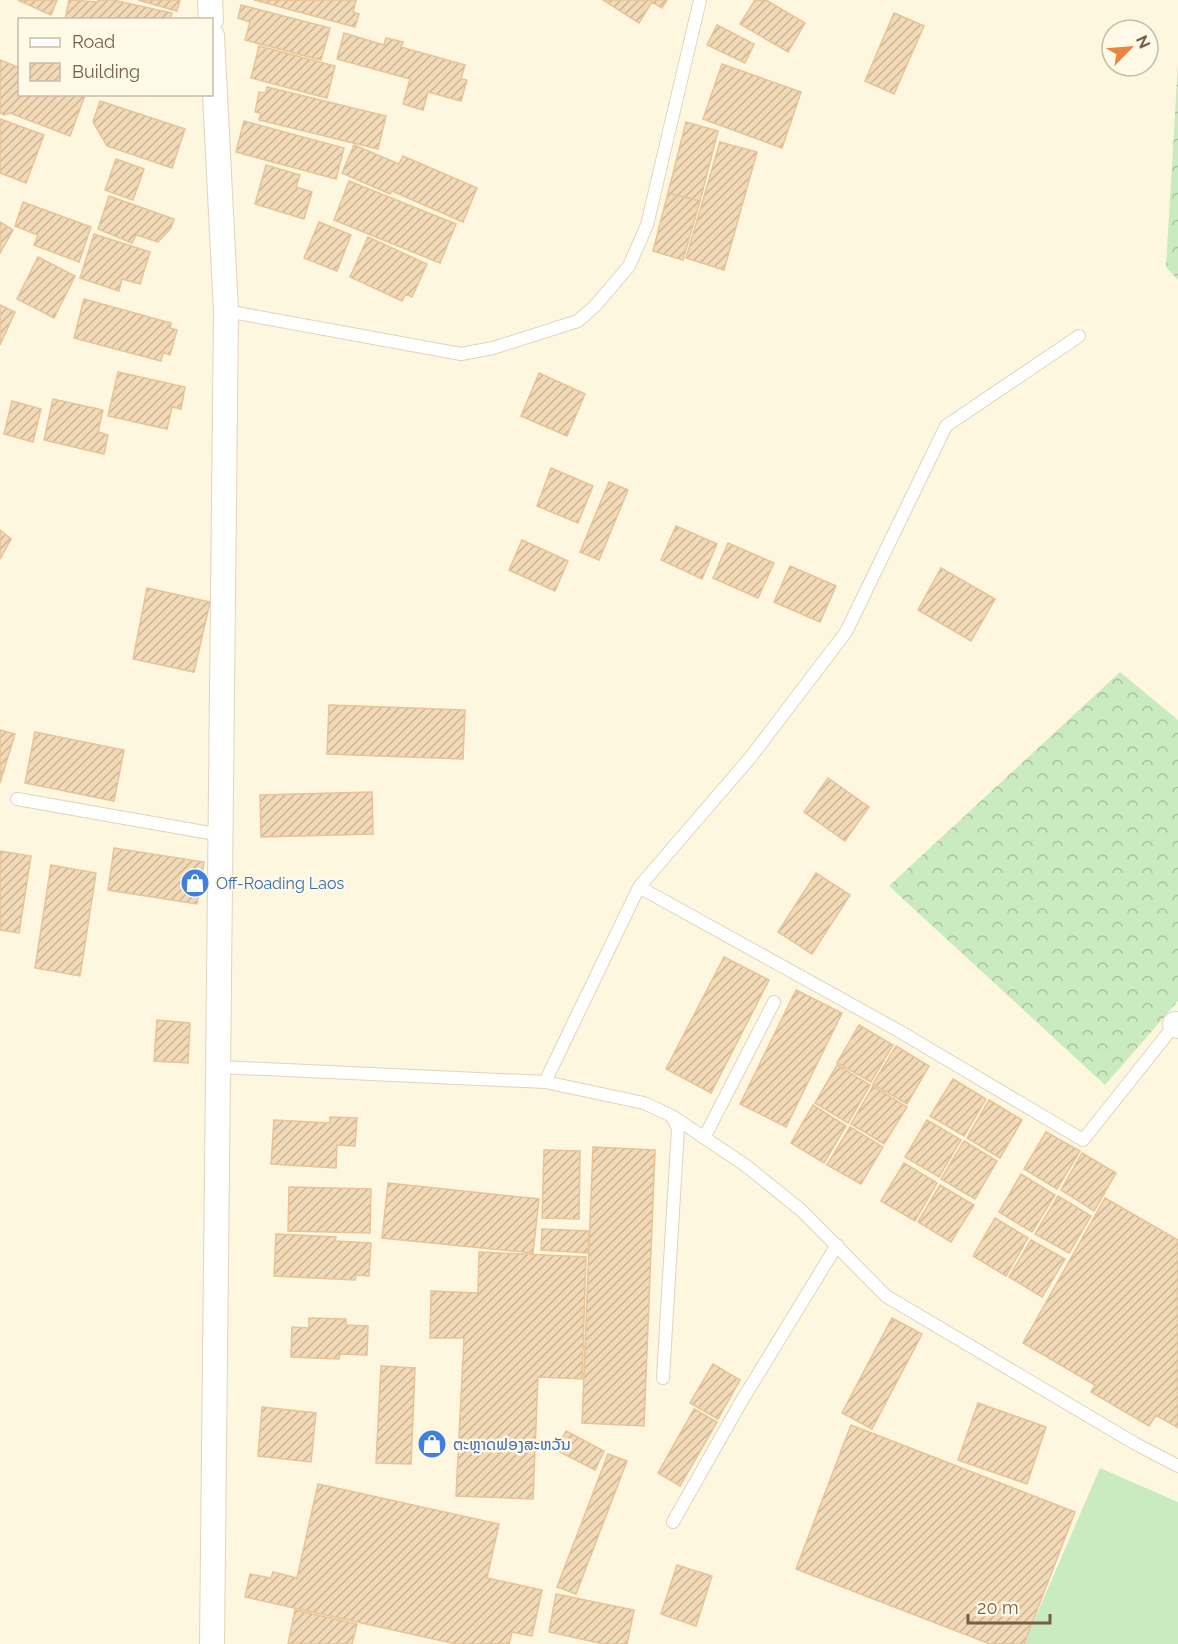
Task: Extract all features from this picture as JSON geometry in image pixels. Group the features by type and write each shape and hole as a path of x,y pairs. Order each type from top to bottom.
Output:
{"street":[{"path":"210,0 211,18"},
{"path":"212,1644 226,311 213,56"}],"lane":[{"path":"226,311 461,354 494,348 578,321 595,306 629,266 647,225 700,0"},
{"path":"545,1082 639,888 750,758 846,632 946,426 1079,336"},
{"path":"17,799 221,835"},
{"path":"639,888 899,1030 1083,1140 1177,1024"},
{"path":"704,1138 774,1002"},
{"path":"219,1067 545,1082 644,1103 672,1116 745,1164 801,1210 886,1296 1134,1443 1178,1466"},
{"path":"663,1378 678,1128 672,1116"},
{"path":"673,1522 741,1402 837,1245"}],"green space":[{"path":"1178,63 1178,280 1166,267"},
{"path":"1120,672 1178,720 1178,1001 1105,1085 889,886"},
{"path":"1100,1468 1178,1502 1178,1644 1024,1644"}],"building":[{"path":"18,0 57,0 51,15"},
{"path":"69,0 98,2 98,0 113,0 172,13 171,18 65,18"},
{"path":"138,0 180,0 177,11"},
{"path":"254,0 356,0 353,12 359,14 355,27"},
{"path":"603,0 667,0 662,8 652,2 639,23"},
{"path":"755,0 766,0 805,23 788,52 740,24"},
{"path":"241,5 330,28 321,60 245,40 250,22 238,18"},
{"path":"894,13 924,26 894,94 865,81"},
{"path":"717,25 754,44 745,63 707,45"},
{"path":"344,33 384,45 386,38 403,42 401,47 465,65 461,79 467,80 461,101 428,92 423,110 403,104 410,79 337,59"},
{"path":"259,46 335,66 327,98 251,78"},
{"path":"0,60 18,67 18,96 85,96 70,136 10,113 4,115 0,113"},
{"path":"722,64 801,92 782,148 703,119"},
{"path":"267,87 386,116 378,149 259,120 261,113 255,112 259,92 266,93"},
{"path":"100,101 185,129 172,168 107,146 93,122"},
{"path":"0,119 44,135 26,183 0,173"},
{"path":"244,121 344,148 336,179 236,152"},
{"path":"686,122 718,131 700,201 668,193"},
{"path":"720,142 757,152 724,270 686,258"},
{"path":"354,145 399,164 403,156 477,188 463,222 392,191 390,194 342,173"},
{"path":"116,159 144,169 133,200 105,190"},
{"path":"266,165 300,175 296,187 312,192 304,219 255,204"},
{"path":"349,181 456,224 440,263 334,220"},
{"path":"668,193 700,201 683,260 653,251"},
{"path":"109,196 174,219 171,228 158,242 136,235 132,243 98,229"},
{"path":"23,202 91,227 79,262 34,245 38,235 15,226"},
{"path":"0,222 13,230 0,253"},
{"path":"319,222 351,235 337,271 304,258"},
{"path":"94,234 150,252 140,284 122,279 119,291 80,278"},
{"path":"368,237 427,264 412,297 406,294 402,301 350,277"},
{"path":"38,257 75,276 54,318 17,299"},
{"path":"84,299 171,323 170,328 177,330 170,355 163,352 161,361 74,338"},
{"path":"0,305 15,312 0,345"},
{"path":"118,372 185,387 181,409 172,407 167,429 108,416"},
{"path":"539,373 585,394 567,436 521,416"},
{"path":"53,399 103,410 98,432 108,435 104,454 44,440"},
{"path":"12,401 41,409 33,442 4,434"},
{"path":"551,468 593,486 578,523 537,506"},
{"path":"609,482 628,490 599,560 580,552"},
{"path":"676,526 717,544 702,579 661,560"},
{"path":"0,530 11,539 0,559"},
{"path":"522,540 568,561 555,591 509,570"},
{"path":"728,543 774,563 758,598 713,578"},
{"path":"790,566 836,586 820,622 774,602"},
{"path":"941,568 995,599 971,641 918,610"},
{"path":"147,588 210,602 194,672 133,659"},
{"path":"329,705 465,710 463,759 327,754"},
{"path":"0,730 15,734 0,783"},
{"path":"35,732 124,750 114,801 25,783"},
{"path":"828,778 869,807 845,841 804,812"},
{"path":"372,792 373,834 261,837 260,795"},
{"path":"114,848 204,862 197,904 108,890"},
{"path":"0,851 31,856 19,933 0,930"},
{"path":"51,865 96,873 80,976 35,968"},
{"path":"816,873 850,895 812,954 778,932"},
{"path":"724,957 769,980 711,1093 666,1069"},
{"path":"796,990 842,1013 786,1127 740,1104"},
{"path":"157,1020 190,1023 188,1063 154,1061"},
{"path":"859,1025 893,1045 871,1082 837,1063"},
{"path":"896,1046 929,1066 907,1104 873,1084"},
{"path":"837,1065 870,1085 848,1123 815,1103"},
{"path":"953,1079 986,1099 964,1136 930,1116"},
{"path":"873,1086 907,1107 884,1144 851,1124"},
{"path":"989,1100 1022,1120 1000,1158 967,1138"},
{"path":"813,1105 846,1126 824,1163 791,1143"},
{"path":"330,1117 357,1118 355,1146 337,1145 336,1168 271,1164 274,1120 330,1123"},
{"path":"927,1120 961,1140 939,1177 905,1157"},
{"path":"850,1127 883,1147 861,1184 827,1165"},
{"path":"1046,1132 1080,1151 1057,1189 1024,1169"},
{"path":"964,1141 997,1161 975,1199 941,1179"},
{"path":"593,1147 655,1150 644,1426 582,1423"},
{"path":"544,1150 580,1151 579,1219 542,1218"},
{"path":"1082,1153 1116,1173 1094,1211 1061,1190"},
{"path":"904,1163 937,1183 915,1221 881,1201"},
{"path":"1021,1174 1055,1195 1032,1232 999,1212"},
{"path":"388,1183 539,1199 533,1253 382,1238"},
{"path":"940,1185 974,1205 951,1242 918,1222"},
{"path":"289,1187 371,1189 370,1233 288,1231"},
{"path":"1058,1196 1091,1216 1069,1253 1035,1234"},
{"path":"1105,1198 1178,1240 1178,1428 1156,1415 1149,1426 1091,1392 1095,1385 1023,1343"},
{"path":"995,1218 1028,1238 1006,1276 973,1256"},
{"path":"542,1229 589,1231 588,1253 541,1250"},
{"path":"276,1234 336,1237 335,1241 371,1243 369,1276 356,1275 355,1280 274,1276"},
{"path":"1031,1240 1065,1259 1042,1297 1009,1277"},
{"path":"479,1252 586,1257 582,1379 538,1377 533,1499 456,1496 464,1338 430,1338 431,1291 478,1293"},
{"path":"309,1318 346,1319 346,1325 368,1326 367,1355 340,1354 339,1359 291,1357 292,1327 309,1328"},
{"path":"892,1318 922,1334 872,1429 842,1413"},
{"path":"713,1364 740,1380 718,1419 690,1403"},
{"path":"381,1366 415,1368 411,1464 376,1463"},
{"path":"978,1403 1046,1427 1027,1484 958,1460"},
{"path":"262,1407 316,1413 311,1462 258,1456"},
{"path":"694,1409 717,1422 680,1486 658,1473"},
{"path":"851,1425 1075,1512 1024,1644 990,1644 796,1569"},
{"path":"566,1431 604,1451 595,1470 556,1450"},
{"path":"608,1454 627,1461 576,1594 557,1587"},
{"path":"318,1484 499,1524 487,1578 542,1590 532,1636 512,1632 509,1644 456,1644 245,1597 250,1574 271,1578 273,1572 297,1578"},
{"path":"677,1565 712,1576 696,1626 661,1614"},
{"path":"556,1594 634,1610 627,1644 604,1644 549,1632"},
{"path":"295,1610 357,1624 352,1644 288,1644"}],"place":[{"name":"Off-Roading Laos","path":"195,883"},
{"name":"ຕະຫຼາດຟອງສະຫວັນ","path":"432,1444"}]}
